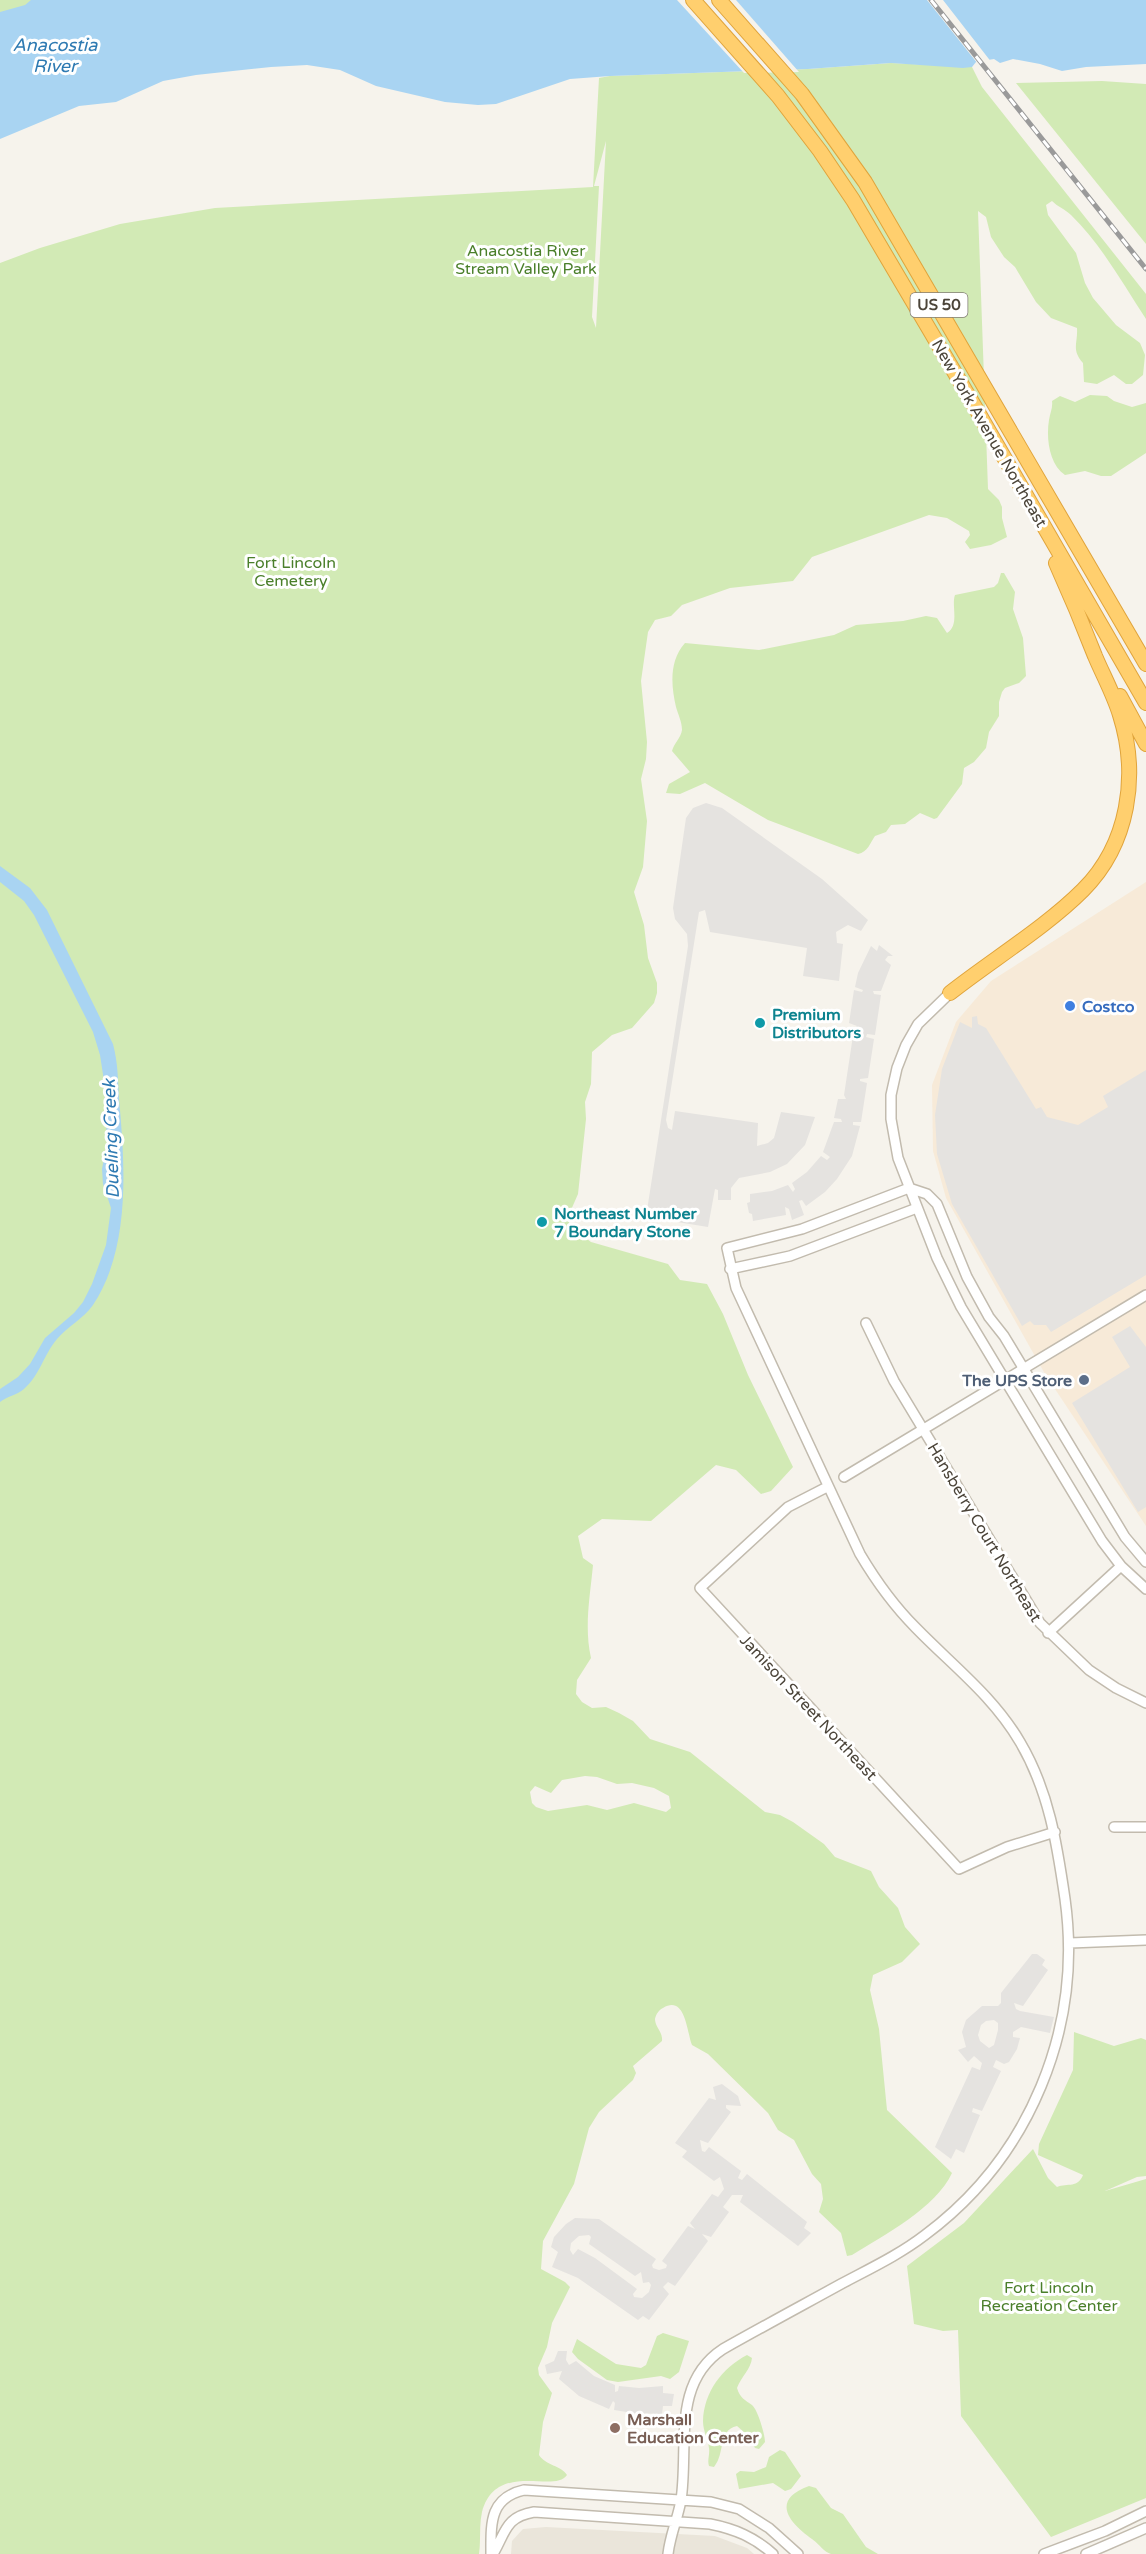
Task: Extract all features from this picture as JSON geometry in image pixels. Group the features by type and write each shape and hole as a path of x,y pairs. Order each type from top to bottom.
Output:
{"highway":[{"name":"New York Avenue Northeast","path":"693,0 778,96 827,161 868,224 1146,703"},
{"name":"New York Avenue Northeast","path":"719,0 802,94 852,162 892,226 1146,664"},
{"path":"950,993 1084,889 1106,861 1121,828 1127,806 1129,784 1123,727 1116,704 1032,506"},
{"path":"1076,609 1146,744"},
{"path":"1118,615 1146,657"}],"street":[{"path":"950,993 925,1016 911,1035 893,1080 892,1131 898,1158 948,1281 1096,1532 1121,1566 1146,1589"},
{"path":"668,2554 670,2535 681,2499 688,2397 692,2384 703,2366 723,2349 922,2238 969,2197 1005,2154 1034,2105 1056,2047 1066,1997 1070,1943 1055,1832 1040,1781 1011,1726 980,1688 915,1627 886,1594 855,1545 736,1288 727,1248 789,1234 909,1188 927,1194 937,1204 967,1276 1118,1527 1146,1562"},
{"path":"730,1269 790,1256 917,1208"},
{"path":"844,1477 1146,1294"},
{"name":"Hansberry Court Northeast","path":"867,1323 894,1381 1016,1585 1048,1632 1096,1676 1146,1703"},
{"name":"Jamison Street Northeast","path":"827,1486 788,1507 700,1588 959,1869 1007,1847 1055,1832"},
{"path":"1048,1632 1121,1566"},
{"path":"1114,1827 1146,1827"},
{"path":"1070,1943 1146,1940"},
{"path":"492,2554 491,2523 497,2507 505,2497 524,2490 711,2502 739,2509 769,2528 798,2554"},
{"path":"1044,2554 1105,2531 1146,2511"},
{"path":"492,2554 511,2521 522,2514 534,2512 710,2524 736,2530 751,2537 773,2554"},
{"path":"1086,2554 1146,2528"}],"shaded area":[{"path":"706,803 722,808 822,879 868,920 861,931 848,925 836,932 837,943 843,944 839,981 803,976 807,948 710,932 705,910 699,912 666,1120 668,1128 672,1130 675,1111 758,1123 757,1146 768,1143 774,1138 781,1112 815,1117 805,1145 787,1164 770,1172 739,1178 731,1188 731,1200 718,1200 718,1190 715,1189 708,1227 646,1217 688,946 687,934 675,919 673,908 686,818 693,808"},
{"path":"1146,882 1146,1526 1045,1374 946,1198 933,1151 932,1085 956,1022 991,981"},
{"path":"879,945 893,956 888,956 885,960 891,965 881,991 873,991 874,994 881,995 875,1035 867,1034 866,1037 874,1039 868,1078 860,1079 867,1083 861,1122 853,1122 853,1125 860,1126 852,1156 837,1179 825,1192 806,1206 802,1200 799,1201 804,1215 792,1220 789,1209 785,1207 786,1215 753,1221 747,1203 750,1202 750,1194 772,1191 788,1185 793,1192 795,1189 792,1183 807,1172 821,1156 827,1160 830,1157 823,1152 834,1122 842,1122 841,1119 834,1118 838,1099 846,1099 844,1095 854,1029 857,1026 849,1023 854,990 862,992 863,990 855,987 858,973 871,946 877,951"},
{"path":"977,1016 978,1024 986,1028 1036,1109 1041,1107 1047,1117 1078,1125 1108,1107 1103,1096 1146,1070 1146,1275 1051,1332 1046,1325 1034,1325 1030,1321 1022,1326 952,1204 937,1154 935,1115 942,1069 960,1022 972,1028 972,1017"},
{"path":"1130,1326 1146,1347 1146,1507 1138,1512 1072,1403 1130,1367 1112,1337"},
{"path":"1032,1954 1037,1954 1045,1960 1042,1965 1048,1970 1023,2006 1014,2003 1016,2009 1020,2011 1054,2017 1050,2033 1021,2027 1013,2032 1013,2037 1020,2038 1017,2049 1009,2062 1004,2064 996,2060 993,2067 1001,2071 982,2111 973,2108 972,2112 980,2115 964,2153 956,2149 951,2159 935,2147 972,2067 980,2070 982,2063 974,2056 968,2062 958,2050 966,2047 962,2032 966,2020 982,2006 998,2006 1001,2003 1001,1993","holes":["994,2020 998,2023 994,2045 989,2048 980,2041 978,2035 981,2025 986,2021"]},
{"path":"722,2084 738,2096 741,2106 726,2105 731,2112 708,2143 700,2140 702,2151 705,2152 709,2147 741,2171 738,2178 742,2180 747,2174 807,2222 804,2228 811,2233 798,2246 740,2202 743,2195 732,2195 723,2207 729,2212 711,2237 702,2234 708,2241 675,2286 668,2282 663,2287 669,2294 649,2320 643,2316 638,2320 578,2278 552,2267 558,2252 551,2247 554,2237 575,2218 599,2219 656,2259 652,2265 653,2268 659,2270 666,2268 667,2265 662,2261 688,2226 695,2229 690,2223 712,2194 718,2197 724,2189 720,2177 714,2181 682,2157 687,2151 675,2143 709,2098 716,2100 713,2087","holes":["589,2235 591,2237 589,2244 635,2276 641,2272 643,2283 649,2282 651,2285 649,2292 642,2298 634,2297 633,2294 637,2289 595,2258 578,2249 573,2255 570,2250 571,2243 579,2236"]},
{"path":"558,2351 567,2351 566,2360 569,2365 576,2361 594,2376 615,2385 615,2392 618,2391 619,2386 639,2388 663,2386 663,2393 674,2394 672,2406 663,2406 662,2414 633,2413 614,2410 613,2401 609,2409 579,2396 559,2379 562,2371 547,2374 545,2365 554,2361"},
{"path":"546,2527 715,2536 747,2548 754,2554 511,2554 512,2541 523,2529"}],"green space":[{"path":"0,0 69,0 0,36"},
{"name":"Fort Lincoln Cemetery","path":"891,63 972,67 982,87 1146,294 1146,319 1082,226 1052,201 1046,205 1048,215 1076,253 1085,283 1093,298 1116,325 1140,343 1145,355 1143,375 1132,384 1126,384 1114,375 1097,384 1084,382 1083,363 1076,350 1077,328 1051,318 1036,302 1015,267 1004,257 991,237 986,217 978,211 988,489 999,500 1002,507 1002,518 1007,537 991,545 970,549 965,542 970,535 969,531 947,518 929,515 812,557 793,581 730,588 682,605 671,616 655,620 648,632 641,681 647,742 641,779 647,821 643,867 634,892 644,925 648,958 657,983 657,993 654,1003 632,1028 612,1035 592,1052 591,1084 585,1102 586,1119 578,1194 571,1210 569,1223 572,1228 591,1242 668,1264 680,1280 707,1284 793,1467 771,1491 761,1494 736,1470 716,1465 651,1521 602,1519 578,1536 583,1558 593,1565 588,1623 591,1658 577,1680 576,1694 582,1702 592,1708 606,1707 633,1721 650,1739 690,1752 765,1812 780,1815 793,1822 824,1844 835,1857 871,1871 879,1887 898,1908 905,1927 920,1944 902,1962 873,1975 870,1990 879,2029 887,2110 952,2173 934,2198 922,2209 879,2239 847,2256 841,2233 819,2212 823,2199 821,2184 812,2174 794,2140 778,2130 768,2113 708,2054 692,2045 684,2017 677,2006 671,2005 663,2008 655,2019 662,2041 633,2066 636,2073 633,2080 599,2112 589,2128 574,2184 543,2241 541,2269 570,2287 552,2323 547,2347 538,2368 539,2375 552,2393 543,2422 539,2455 567,2475 560,2480 512,2482 500,2487 489,2496 482,2512 479,2554 0,2554 0,263 40,248 120,224 215,208 593,187 599,78","holes":["606,141 596,328 592,317 599,186 594,186","585,1776 597,1777 617,1784 632,1783 654,1788 669,1796 671,1808 666,1812 634,1803 607,1810 587,1805 548,1811 532,1803 530,1792 535,1786 551,1793 562,1780"]},
{"path":"1102,81 1146,84 1146,244 1016,83"},
{"path":"1090,395 1107,396 1132,407 1146,403 1146,453 1111,476 1101,476 1085,471 1065,475 1055,464 1050,450 1048,427 1052,401 1060,396 1075,402"},
{"path":"1001,573 1004,573 1015,592 1013,609 1023,638 1026,676 1019,683 1005,688 1002,692 999,716 989,732 986,748 974,762 964,768 962,784 937,818 934,819 920,813 905,824 891,825 886,832 875,836 866,849 858,854 768,820 705,783 680,794 666,793 669,784 690,772 672,751 682,730 674,699 673,673 676,658 685,643 759,650 834,635 856,625 903,621 926,616 937,618 947,633 953,625 955,595 994,587"},
{"name":"Fort Lincoln Recreation Center","path":"1074,2032 1114,2046 1141,2038 1146,2040 1146,2176 1137,2177 1105,2191 1146,2179 1146,2498 1051,2537 961,2416 958,2330 943,2331 914,2324 907,2266 964,2223 1033,2149 1048,2178 1057,2187 1078,2182 1081,2179 1083,2175 1038,2155 1039,2144 1073,2070"},
{"path":"663,2333 689,2341 679,2372 670,2379 661,2376 618,2382 607,2380 572,2352 577,2339 616,2364 641,2368 646,2365 657,2336"},
{"path":"747,2355 752,2358 751,2362 737,2388 741,2396 757,2412 765,2442 759,2449 755,2448 737,2426 727,2432 718,2461 714,2467 709,2466 709,2448 703,2421 707,2400 722,2374"},
{"path":"780,2450 785,2452 801,2476 791,2489 785,2491 773,2483 739,2489 736,2474 740,2471 754,2472 766,2467 769,2457"},
{"path":"809,2486 816,2488 831,2508 843,2514 866,2547 878,2554 831,2554 796,2526 787,2512 787,2505 790,2498"}],"water":[{"name":"Anacostia River","path":"31,0 1146,0 1146,64 1086,67 1062,71 1013,59 1000,63 994,59 976,62 972,67 963,68 891,63 808,69 610,76 570,79 496,104 478,105 445,102 376,86 340,70 307,65 271,67 163,81 116,102 79,106 0,139 0,12 25,5"},
{"name":"Dueling Creek","path":"0,866 30,888 47,910 113,1044 118,1072 123,1178 120,1232 114,1258 93,1305 57,1339 29,1383 21,1391 0,1402 0,1389 18,1377 30,1364 45,1338 83,1302 106,1245 111,1208 103,1184 102,1169 107,1143 104,1081 93,1032 34,915 24,901 0,882"}],"pier":[{"path":"677,0 736,0 799,72 744,73"},
{"path":"927,0 943,0 992,63 978,64"}],"railway":[{"path":"931,0 1146,269"}],"place":[{"name":"Costco","path":"1070,1006"},
{"name":"Premium Distributors","path":"760,1023"},
{"name":"Northeast Number 7 Boundary Stone","path":"542,1222"},
{"name":"The UPS Store","path":"1084,1380"},
{"name":"Marshall Education Center","path":"615,2428"}],"park label":[{"name":"Anacostia River Stream Valley Park","path":"526,259"}]}
